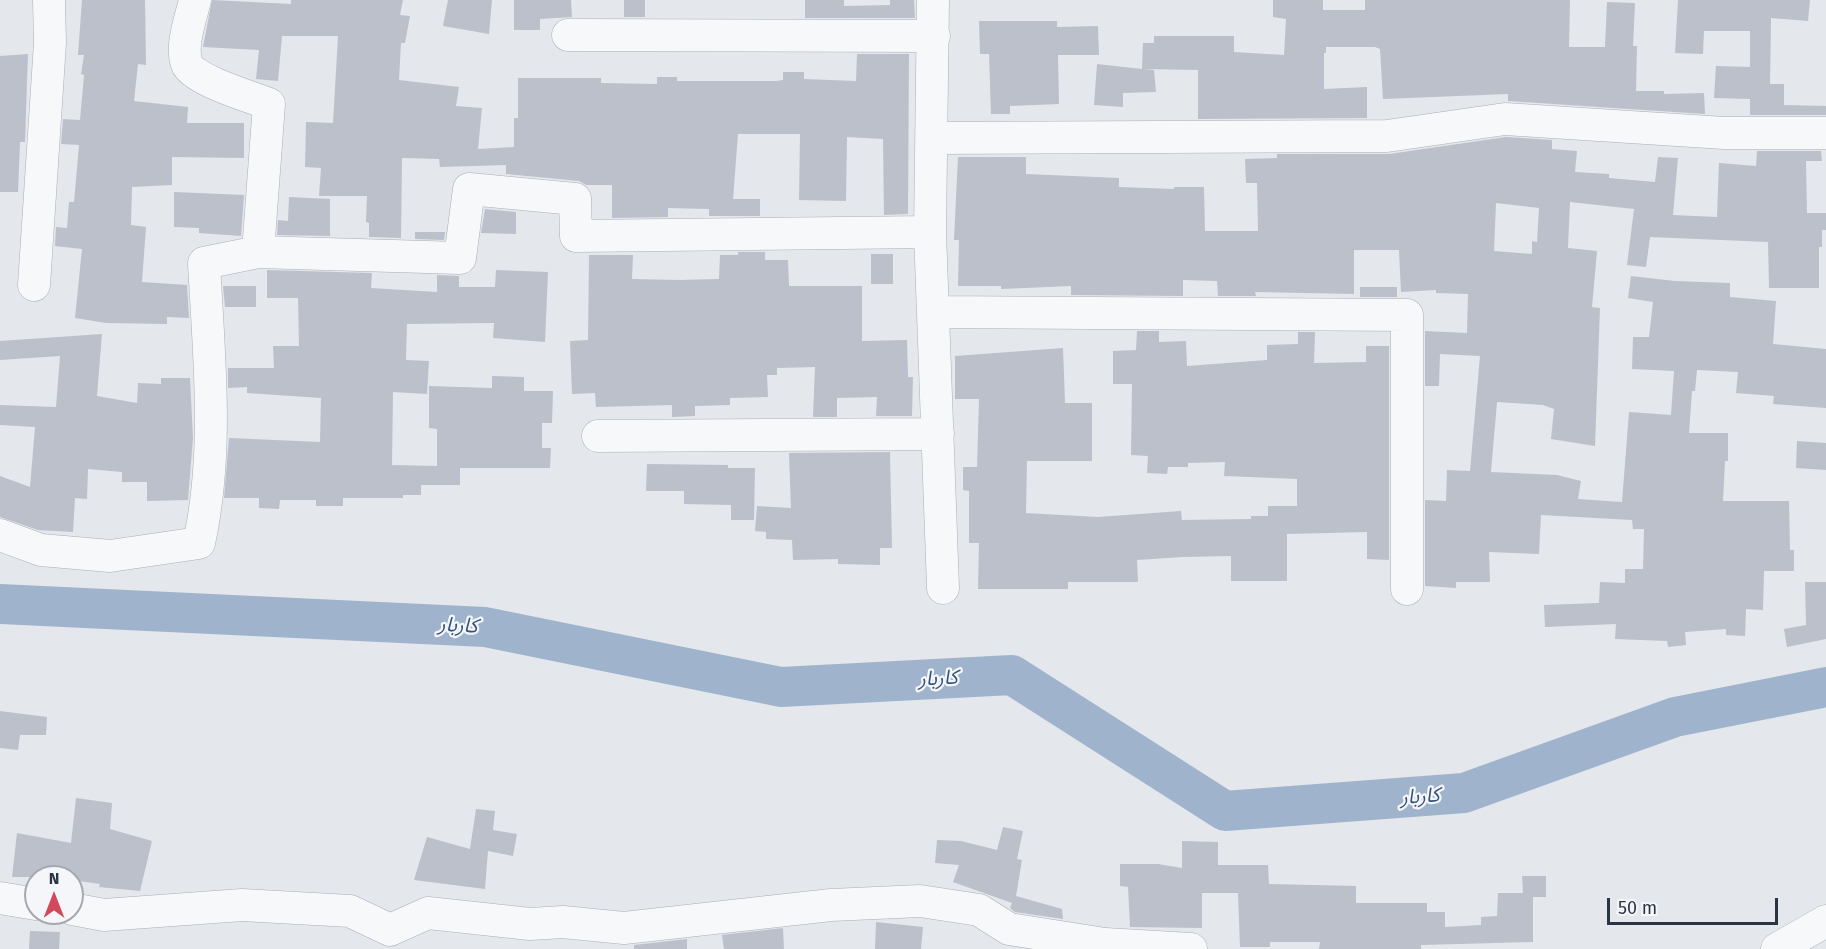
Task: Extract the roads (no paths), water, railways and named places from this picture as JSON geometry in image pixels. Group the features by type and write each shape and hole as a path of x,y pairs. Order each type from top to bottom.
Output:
{"street":[{"path":"34,285 50,43 49,0"},
{"path":"195,0 185,46 187,64 197,75 269,104 258,252"},
{"path":"933,0 930,232 943,588"},
{"path":"568,35 934,36"},
{"path":"932,138 1387,136 1505,119 1724,133 1826,133"},
{"path":"0,536 41,550 110,556 199,543 208,500 212,404 204,263 258,252 460,258 469,189 575,199 576,236 930,232"},
{"path":"933,312 1407,315 1407,589"},
{"path":"598,436 938,434"},
{"path":"0,898 24,902"},
{"path":"84,911 104,915 242,905 350,911 385,940 428,913 530,924 563,922 624,928 831,905 920,901 979,910 1009,929 1105,944 1191,949"},
{"path":"1778,949 1826,921"}],"waterway":[{"name":"کاربار","path":"0,604 485,627 781,687 1012,675 1225,811 1464,793 1675,717 1826,687"}]}
